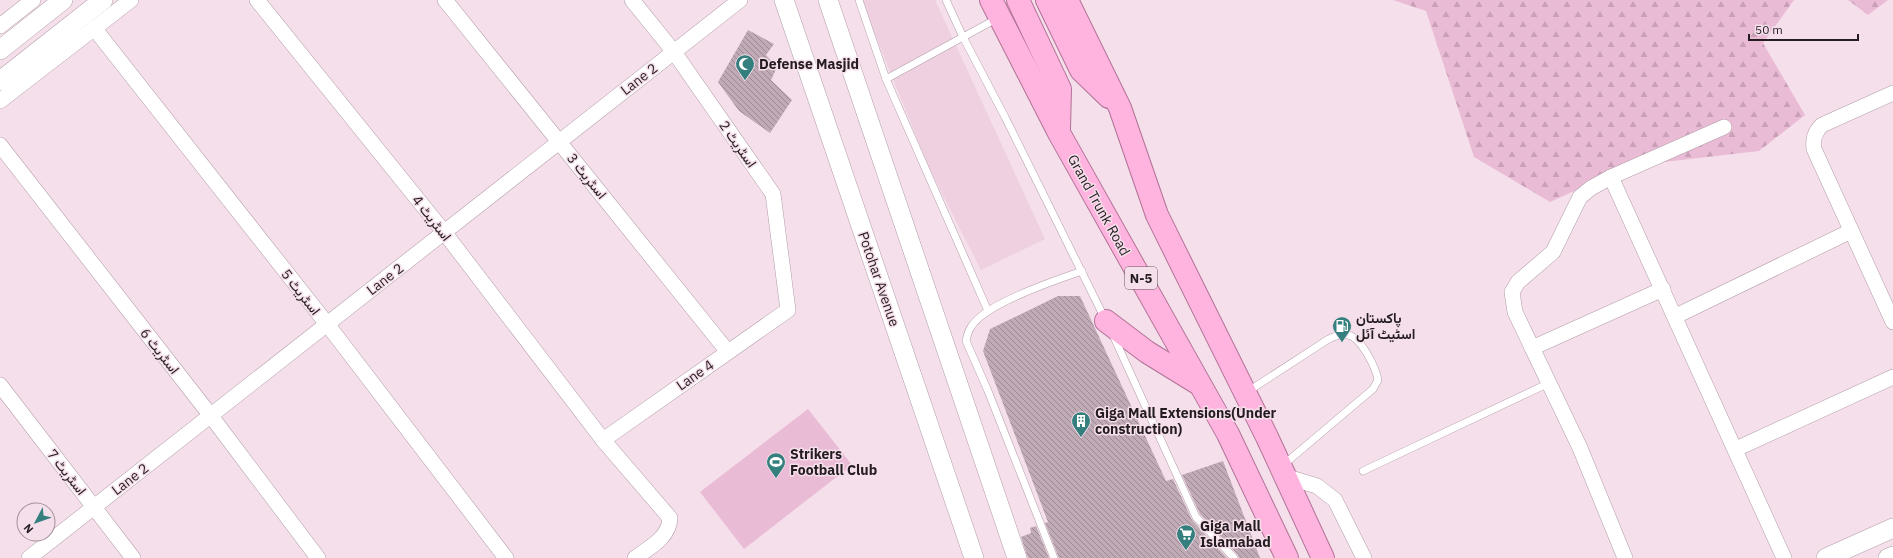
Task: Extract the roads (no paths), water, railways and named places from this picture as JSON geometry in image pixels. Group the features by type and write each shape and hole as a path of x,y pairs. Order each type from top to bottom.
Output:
{"highway":[{"path":"1018,0 1060,89 1059,133"},
{"path":"1047,0 1081,70 1120,108"},
{"path":"1068,0 1120,108 1157,215 1323,558"},
{"name":"Grand Trunk Road","path":"995,8 1059,133 1228,434 1287,558"},
{"path":"1106,321 1147,352 1200,384"}],"street":[{"path":"0,26 33,0"},
{"path":"22,64 4,47 63,0"},
{"path":"0,81 103,0"},
{"path":"0,101 131,0"},
{"name":"اسٹریٹ 4","path":"257,0 444,232 603,440 670,518 669,526 664,536 635,558"},
{"name":"اسٹریٹ 3","path":"445,0 728,352"},
{"name":"اسٹریٹ 2","path":"632,0 674,52 773,194 788,310"},
{"name":"Lane 2","path":"29,558 740,0"},
{"name":"Potohar Avenue","path":"784,0 974,558"},
{"path":"828,0 1017,558"},
{"name":"اسٹریٹ 5","path":"94,28 327,324 506,558"},
{"path":"1893,93 1822,125 1816,131 1813,139 1814,150 1893,322"},
{"path":"1625,558 1580,448 1516,312 1512,292 1518,282 1553,252 1580,197 1591,188 1611,177 1724,127"},
{"name":"اسٹریٹ 6","path":"0,145 318,558"},
{"path":"1611,177 1676,316 1784,558"},
{"path":"1676,316 1851,231"},
{"path":"1532,348 1663,289"},
{"name":"Lane 4","path":"603,440 788,310"},
{"path":"1736,449 1893,376"},
{"name":"اسٹریٹ 7","path":"0,385 134,558"},
{"path":"1282,472 1317,486 1335,500 1364,558"},
{"path":"1826,558 1893,528"},
{"path":"1888,558 1893,556"}],"lane":[{"path":"860,0 886,79 988,311"},
{"path":"946,0 963,37 1082,271 1196,517 1234,558"},
{"path":"886,79 963,37 995,8"},
{"path":"1054,558 988,391 966,341 971,326 988,311 1040,286 1082,271"},
{"path":"1244,394 1327,340 1337,336 1348,334 1354,338 1372,360 1378,380 1373,389 1282,472"},
{"path":"1363,471 1549,383"}],"place":[{"name":"Defense Masjid","path":"745,81"},
{"name":"پاکستان اسٹیٹ آئل","path":"1342,343"},
{"name":"Giga Mall Extensions(Under construction)","path":"1081,438"},
{"name":"Strikers Football Club","path":"776,479"},
{"name":"Giga Mall Islamabad","path":"1186,551"}]}
